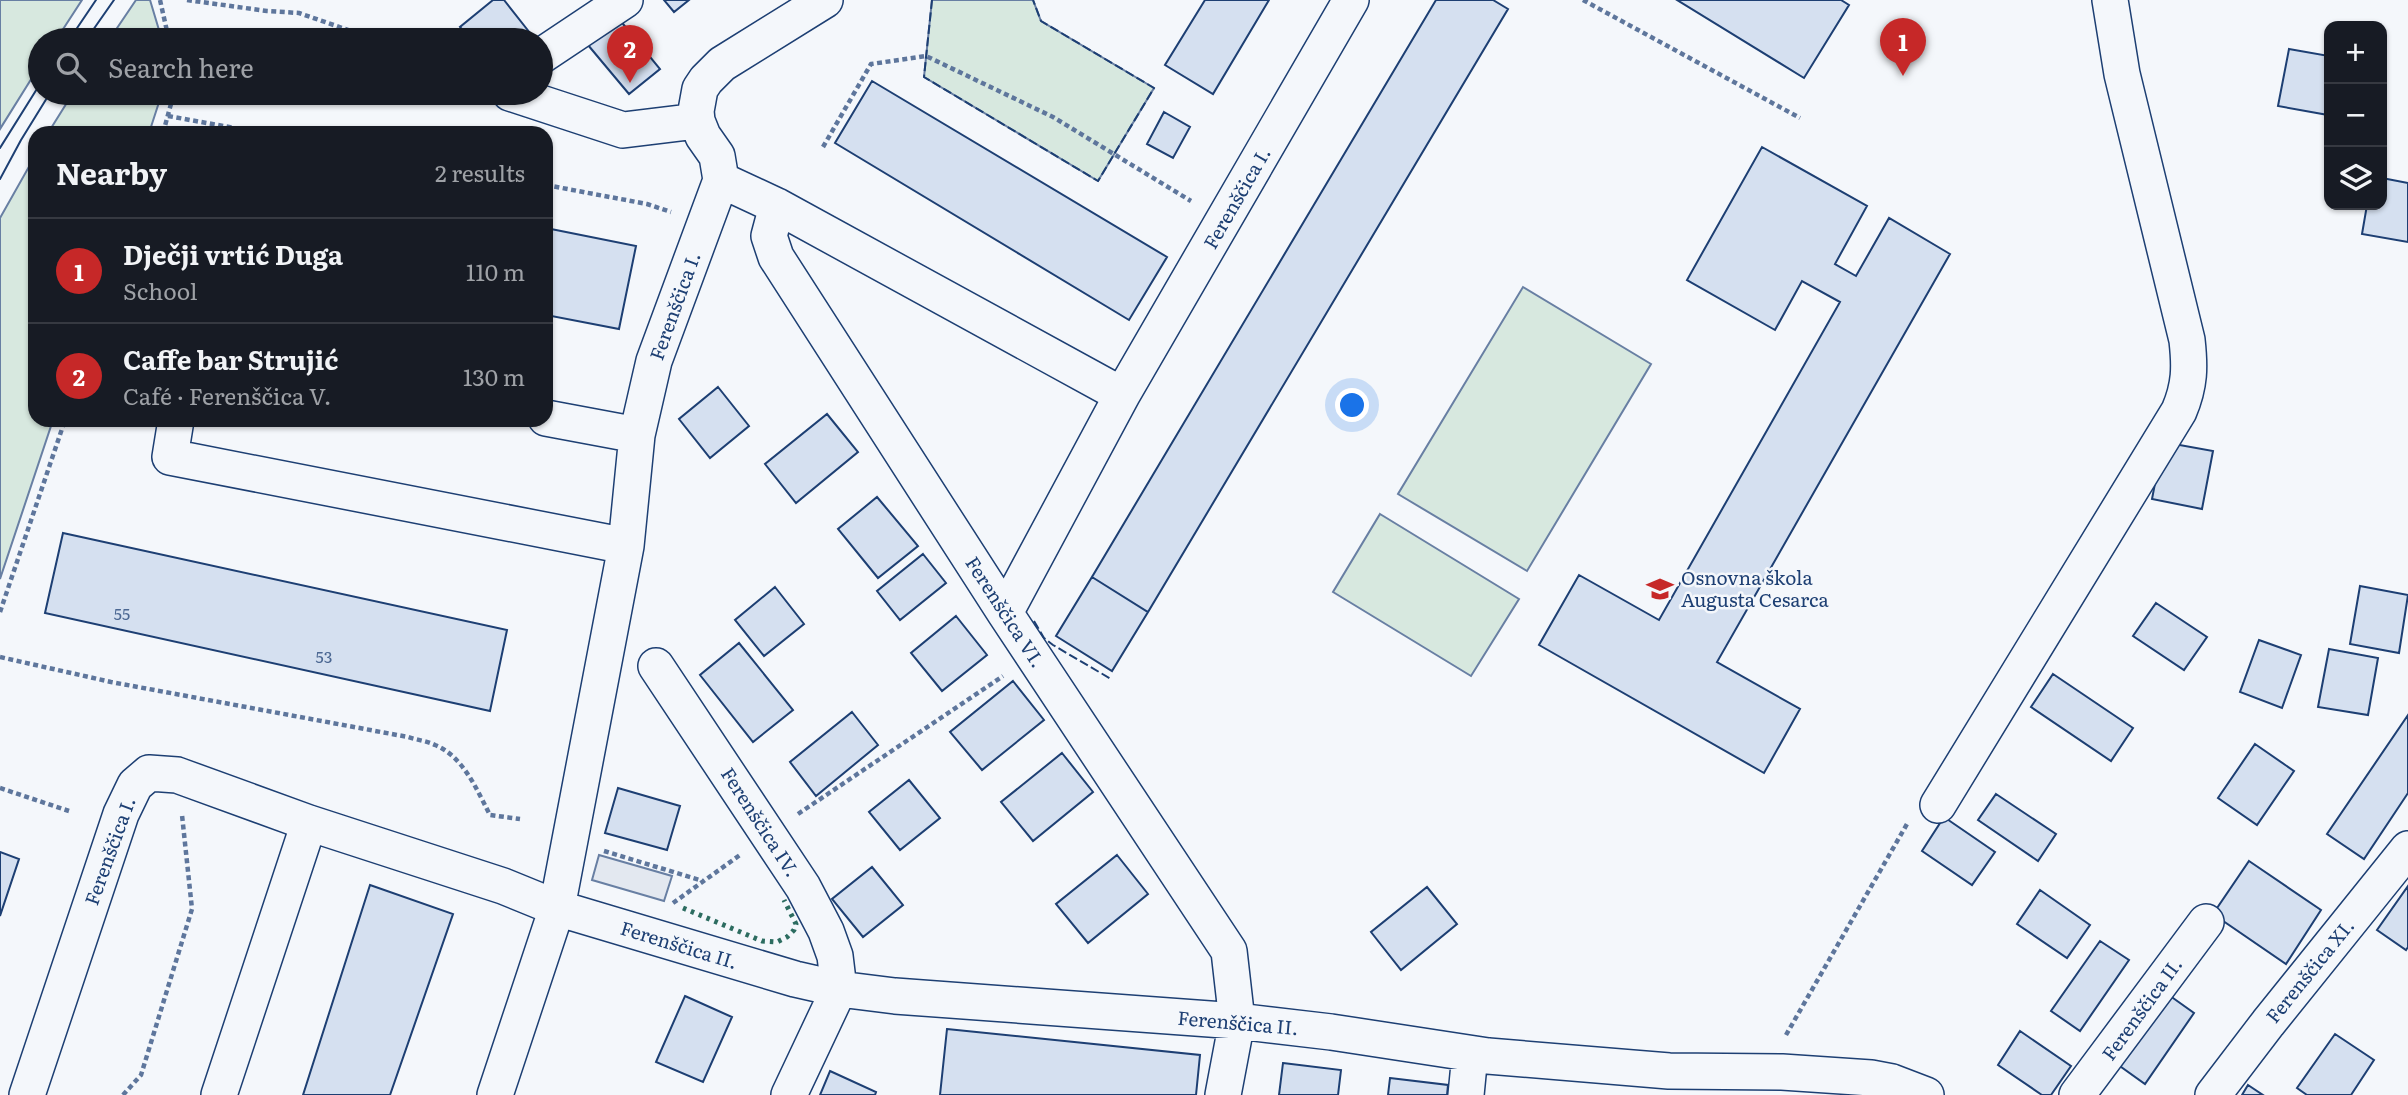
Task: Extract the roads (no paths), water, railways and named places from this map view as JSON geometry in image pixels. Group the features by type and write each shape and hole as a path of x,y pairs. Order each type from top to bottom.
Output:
{"street":[{"path":"553,48 625,0"},
{"path":"825,0 722,64 700,89 697,121 703,136 717,156 721,180 777,206 1122,395"},
{"name":"Ferenščica I.","path":"1005,613 1122,395 1351,0"},
{"path":"1938,804 2172,422 2188,390 2187,340 2122,74 2110,0"},
{"path":"547,105 623,130 697,121"},
{"name":"Ferenščica I.","path":"495,1095 557,908 626,546 638,435 654,361 721,180"},
{"name":"Ferenščica VI.","path":"777,206 769,236 776,257 1005,613 1229,951 1237,1021 1223,1095"},
{"path":"553,419 638,435"},
{"path":"175,427 170,457 626,546"},
{"name":"Ferenščica IV.","path":"656,666 803,887 835,956 839,989"},
{"name":"Ferenščica I.","path":"27,1095 121,814 135,785 149,773 177,775 309,823 503,886 557,908"},
{"path":"219,1095 309,823"},
{"name":"Ferenščica XI.","path":"2213,1095 2408,849"},
{"name":"Ferenščica II.","path":"557,908 795,979 839,989 895,996 1237,1021 1331,1032 1669,1083 1781,1071 1871,1078 1892,1082 1926,1095"},
{"name":"Ferenščica II.","path":"2077,1095 2206,922"},
{"path":"789,1095 839,989"},
{"path":"1466,1095 1470,1054"}],"tram line":[{"path":"77,28 96,0"},
{"path":"94,28 114,0"},
{"path":"0,148 28,103"},
{"path":"30,126 43,105"},
{"path":"0,179 28,129"}],"place":[{"name":"Dječji vrtić Duga","path":"1903,76"},
{"name":"Caffe bar Strujić","path":"630,83"},
{"name":"Osnovna škola Augusta Cesarca","path":"1660,589"}]}
